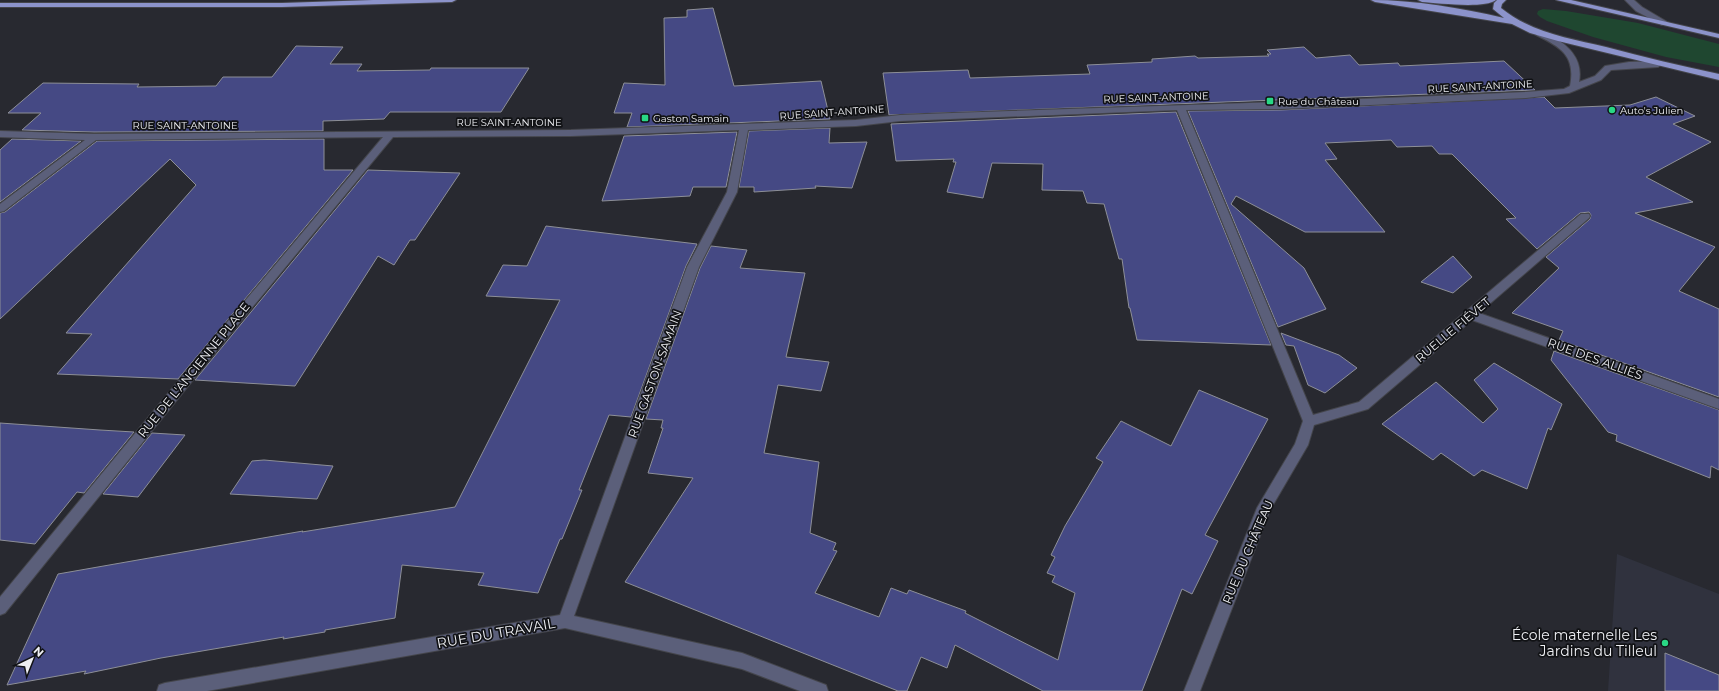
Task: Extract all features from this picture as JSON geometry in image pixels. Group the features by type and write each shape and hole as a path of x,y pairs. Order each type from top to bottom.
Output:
{"main road":[{"path":"0,5 282,5 452,0"},
{"path":"1374,0 1480,15 1521,25 1534,30 1658,64 1719,77"},
{"path":"1416,0 1471,3 1492,0"},
{"path":"1502,0 1498,3 1497,9 1521,25"},
{"path":"1560,0 1665,22 1719,36"}],"street":[{"path":"1629,0 1639,8 1665,22"},
{"path":"1534,30 1559,42 1569,52 1577,67 1577,78 1574,88"},
{"name":"RUE SAINT-ANTOINE","path":"0,134 94,136 571,133 856,124 900,118 1180,107 1281,106 1560,92 1598,78 1608,68 1629,65 1658,64"},
{"path":"1180,107 1310,422"},
{"name":"RUE GASTON-SAMAIN","path":"565,621 693,267 732,192 744,128"},
{"name":"RUE DE L'ANCIENNE PLACE","path":"0,608 222,336 391,134"},
{"path":"0,209 94,136"},
{"name":"RUELLE FIÉVET","path":"1310,422 1363,406 1585,216"},
{"name":"RUE DES ALLIÉS","path":"1471,315 1719,404"},
{"name":"RUE DU CHÂTEAU","path":"1192,691 1264,508 1301,445 1310,422"},
{"name":"RUE DU TRAVAIL","path":"165,691 294,667 565,621 742,661 820,691"}],"shaded area":[{"name":"École maternelle Les Jardins du Tilleul","path":"1617,554 1719,594 1719,691 1608,691"}],"green space":[{"path":"1543,9 1566,11 1638,23 1719,44 1719,67 1666,57 1593,37 1547,21 1537,14 1538,11"}],"building":[{"path":"713,8 734,86 821,81 830,119 627,127 632,113 614,113 624,83 665,85 664,18 687,17 687,10"},
{"path":"296,46 343,47 330,64 362,64 357,71 430,70 431,68 529,68 501,112 390,112 384,119 323,121 323,131 94,132 22,130 41,113 8,113 43,83 139,84 137,87 216,86 223,77 272,77"},
{"path":"1304,47 1316,58 1350,55 1359,65 1398,63 1400,66 1504,61 1535,90 889,115 883,73 968,70 970,78 1090,74 1087,65 1152,62 1152,59 1195,56 1198,58 1269,56 1267,54 1271,54 1267,50"},
{"path":"1544,97 1555,108 1630,105 1656,97 1695,116 1673,124 1711,142 1646,177 1693,202 1635,213 1715,247 1679,291 1719,309 1719,397 1559,340 1563,331 1512,313 1559,268 1546,257 1590,219 1591,215 1589,212 1580,213 1537,249 1506,219 1516,218 1452,154 1439,154 1432,146 1397,147 1391,140 1325,143 1337,159 1325,160 1385,232 1305,232 1236,196 1231,204 1304,268 1326,309 1278,327 1188,111 1281,110"},
{"path":"1176,112 1271,345 1137,340 1129,308 1122,259 1119,259 1104,204 1087,203 1083,191 1042,190 1043,164 992,163 983,198 947,192 956,162 953,162 954,159 896,161 891,124"},
{"path":"830,128 829,143 867,142 852,188 815,186 816,188 754,192 754,187 739,187 749,131"},
{"path":"737,132 726,187 693,187 690,196 602,201 624,136"},
{"path":"12,139 81,141 0,202 0,150"},
{"path":"324,139 324,170 353,170 178,379 57,374 92,334 66,333 196,185 170,159 0,319 0,213 5,212 97,141"},
{"path":"368,170 460,173 415,240 410,240 394,265 378,256 295,386 195,380"},
{"path":"546,226 697,244 686,266 631,417 609,415 579,490 582,490 538,593 478,585 484,573 402,565 395,618 325,630 325,632 283,639 284,637 161,658 84,674 86,671 7,685 58,574 303,531 302,532 455,507 560,300 486,296 503,265 527,266"},
{"path":"711,246 747,250 740,268 805,273 786,357 829,362 821,391 778,385 764,453 819,462 810,533 836,543 833,550 837,551 815,593 879,617 891,588 907,594 909,590 966,611 965,613 1058,660 1075,593 1052,582 1055,576 1047,573 1055,557 1051,555 1065,526 1103,462 1096,458 1121,421 1171,446 1199,390 1268,419 1205,535 1218,541 1192,594 1182,589 1142,691 1043,691 955,645 947,668 921,657 907,691 898,691 625,582 693,478 648,473 663,428 661,428 663,420 646,419 700,268"},
{"path":"1453,256 1472,277 1453,293 1421,282"},
{"path":"1281,333 1339,355 1357,368 1325,393 1308,385 1294,346 1286,345"},
{"path":"1554,351 1719,410 1719,470 1711,466 1710,478 1616,441 1617,435 1608,432 1551,360"},
{"path":"1494,363 1562,404 1551,430 1548,428 1527,489 1482,470 1474,476 1441,453 1433,460 1382,424 1436,382 1483,423 1498,409 1474,380"},
{"path":"0,423 134,432 84,493 77,492 35,544 0,540"},
{"path":"152,433 185,435 138,497 103,494"},
{"path":"264,460 333,466 317,499 230,494 252,461"},
{"path":"1665,653 1719,675 1719,691 1665,691"}],"place":[{"name":"Rue du Château","path":"1270,101"},
{"name":"Auto's Julien","path":"1612,110"},
{"name":"Gaston Samain","path":"645,118"},
{"name":"École maternelle Les Jardins du Tilleul","path":"1665,643"}]}
